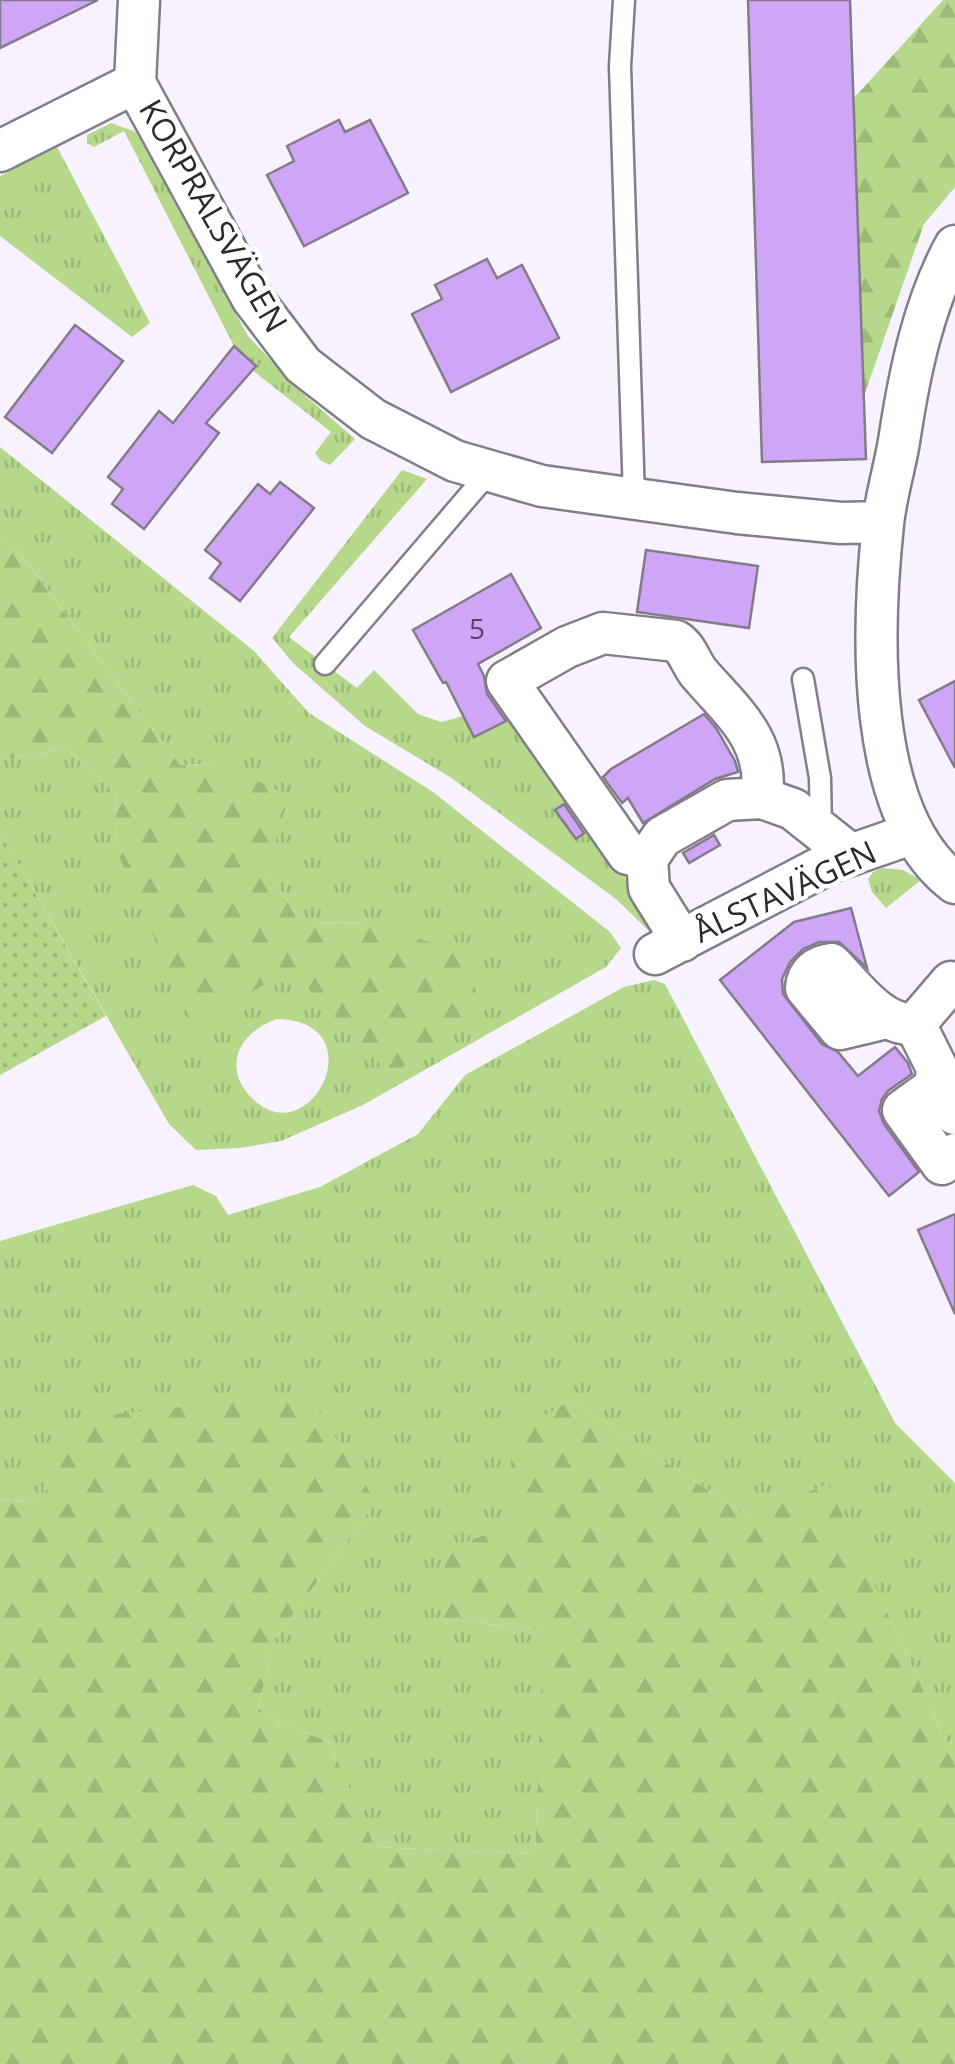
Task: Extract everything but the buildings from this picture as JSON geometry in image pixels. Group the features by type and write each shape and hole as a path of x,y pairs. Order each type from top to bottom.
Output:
{"street":[{"name":"KORPRALSVÄGEN","path":"139,0 135,83 252,298 303,366 373,419 455,461 542,486 824,522 883,522"},
{"path":"0,151 135,83"},
{"path":"911,834 886,750 876,666 883,522 916,352 940,274 955,246"},
{"path":"762,798 765,776 760,754 742,720 676,641 603,633 567,647 507,681 628,854 647,860 662,837 726,800 762,798 793,809 836,843"},
{"name":"ÅLSTAVÄGEN","path":"647,860 649,888 668,948 836,843 911,834 955,883"},
{"path":"952,982 901,1021 937,1068 945,1100 903,1110 942,1164 955,1154"}],"lane":[{"path":"624,0 620,66 634,497"},
{"path":"325,664 490,471"},
{"path":"803,679 836,843"}],"green space":[{"path":"943,0 955,0 955,187 924,224 864,396 854,98"},
{"path":"111,123 136,132 248,336 301,392 355,439 330,465 315,453 331,432 252,370 256,365 234,346 124,131 94,147 87,143 87,135"},
{"path":"56,145 150,323 132,337 0,236 0,176"},
{"path":"0,447 254,651 309,713 433,792 610,932 621,948 606,967 363,1105 281,1141 196,1150 169,1124 0,832 0,760 67,749 117,794 115,847 289,969 378,923 302,922 267,871 218,764 180,765 14,546 0,542","holes":["277,1019 308,1026 324,1041 329,1061 323,1082 311,1100 293,1111 272,1111 250,1096 241,1084 237,1072 240,1050 254,1032"]},
{"path":"402,470 427,479 289,637 357,688 374,670 418,714 441,722 463,716 474,737 515,713 544,750 536,760 566,802 556,811 576,839 598,824 622,858 625,879 661,922 650,932 616,899 450,777 365,726 293,663 272,638"},
{"path":"0,542 13,545 180,765 218,764 289,795 267,871 302,922 378,923 471,958 478,1007 392,1076 289,969 194,1028 115,847 117,794 67,749 0,760"},
{"path":"0,832 106,1016 0,1075"},
{"path":"882,868 903,870 921,880 886,908 872,892 868,879"},
{"path":"654,980 665,984 895,1423 955,1483 955,1759 828,1485 747,1516 571,1400 518,1523 440,1619 544,1630 535,1854 374,1847 329,1742 257,1712 275,1639 376,1502 0,1500 0,1241 193,1185 216,1196 228,1215 320,1187 418,1134 465,1075 624,987"},
{"path":"308,1393 376,1502 275,1639 257,1712 329,1742 375,1847 535,1854 543,1630 440,1619 446,1549 518,1523 508,1438 571,1400 747,1516 828,1484 955,1759 955,2064 0,2064 0,1500 39,1503 89,1417"}]}
